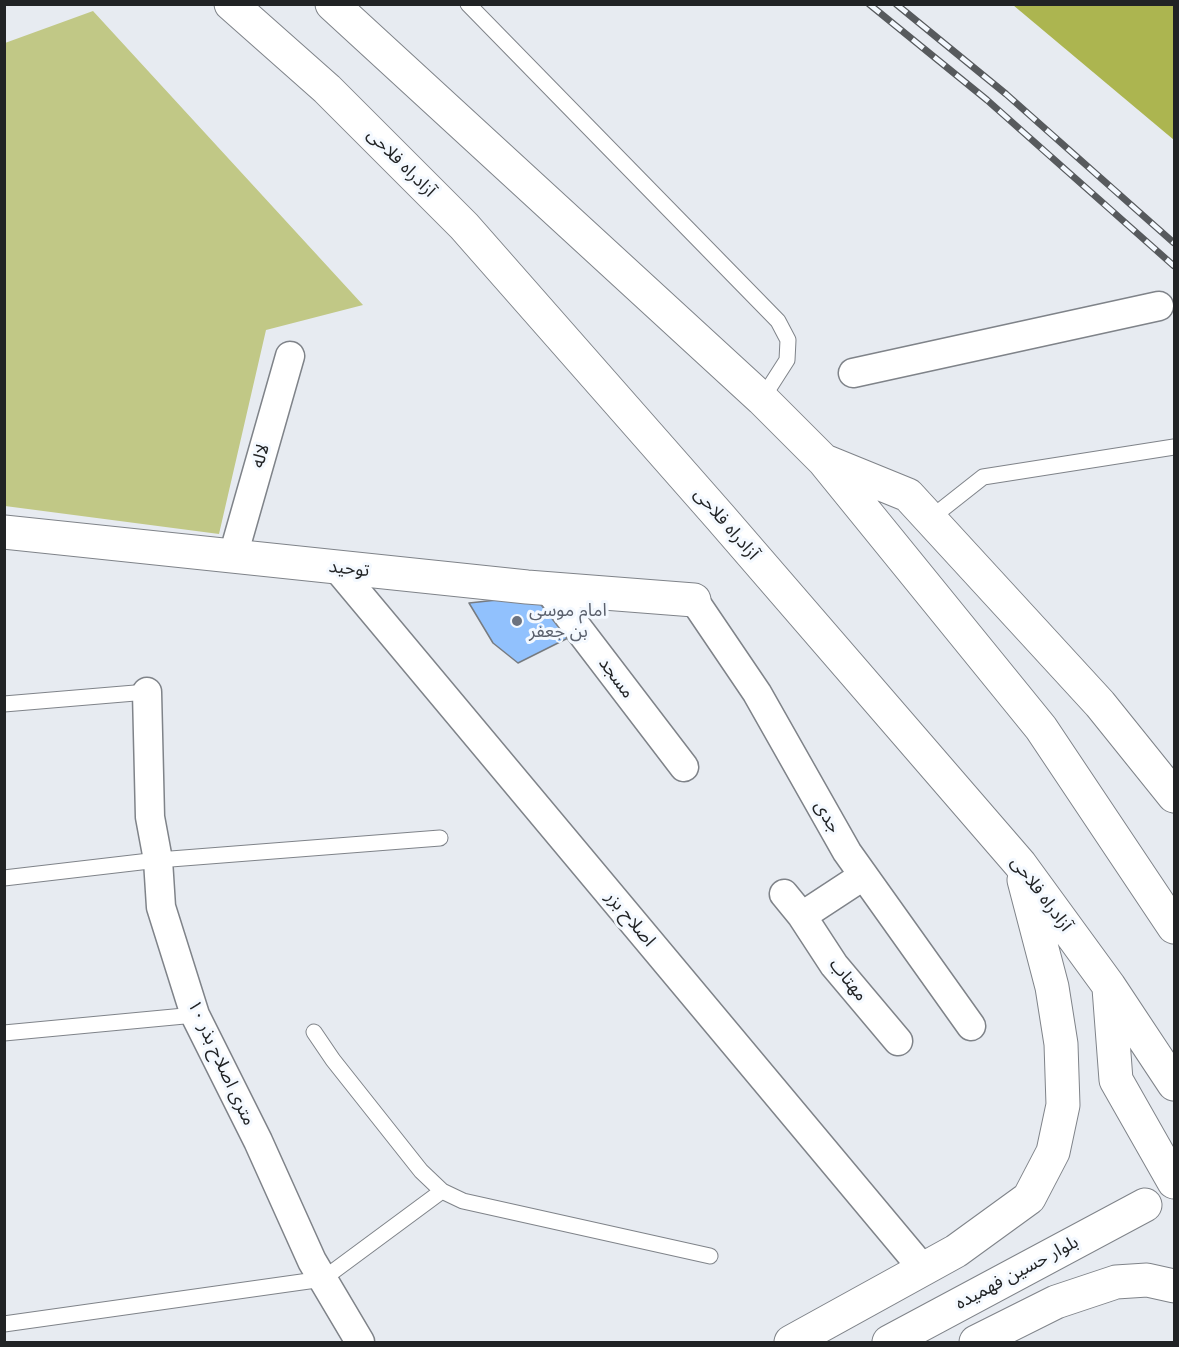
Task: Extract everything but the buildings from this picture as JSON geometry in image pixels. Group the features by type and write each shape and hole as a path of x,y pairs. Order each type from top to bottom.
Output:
{"main road":[{"name":"آزادراه فلاحی","path":"231,4 327,89 464,226 720,517 1020,864 1109,986 1174,1084"},
{"path":"332,4 762,399 824,460 1041,728 1174,927"},
{"path":"824,460 908,495 1101,704 1174,796"},
{"name":"توحید","path":"4,532 548,589 694,600"},
{"path":"791,1342 956,1251 1029,1198 1053,1152 1063,1105 1060,1044 1052,987 1020,864"},
{"path":"1109,986 1116,1080 1174,1182"},
{"name":"بلوار حسین فهمیده","path":"889,1342 1145,1205"},
{"path":"976,1342 1056,1302 1116,1282 1148,1280 1174,1286"}],"street":[{"path":"853,373 1159,306"},
{"name":"لاله","path":"233,556 290,356"},
{"name":"اصلاح بزر","path":"337,568 924,1270"},
{"name":"مسجد","path":"548,589 684,767"},
{"name":"جدی","path":"694,600 757,693 863,876 971,1026"},
{"name":"۱۰ متری اصلاح بذر","path":"147,692 150,817 158,860 161,907 195,1015 323,1279 360,1342"},
{"path":"802,916 863,876"},
{"name":"مهتاب","path":"784,894 802,916 834,964 898,1041"}],"lane":[{"path":"468,4 778,321 788,340 787,360 762,399"},
{"path":"931,518 983,477 1174,447"},
{"path":"4,704 147,692"},
{"path":"4,878 158,860 440,838"},
{"path":"4,1034 195,1015"},
{"path":"314,1032 333,1060 421,1171 442,1191 463,1201 710,1256"},
{"path":"4,1324 323,1279 442,1191"}],"green space":[{"path":"1013,5 1174,5 1174,140"},
{"path":"93,11 363,305 266,330 219,534 5,506 5,43"}],"railway":[{"path":"869,4 987,100 1174,266"},
{"path":"896,4 1006,94 1174,243"}],"place":[{"name":"امام موسی بن جعفر","path":"517,621"}]}
